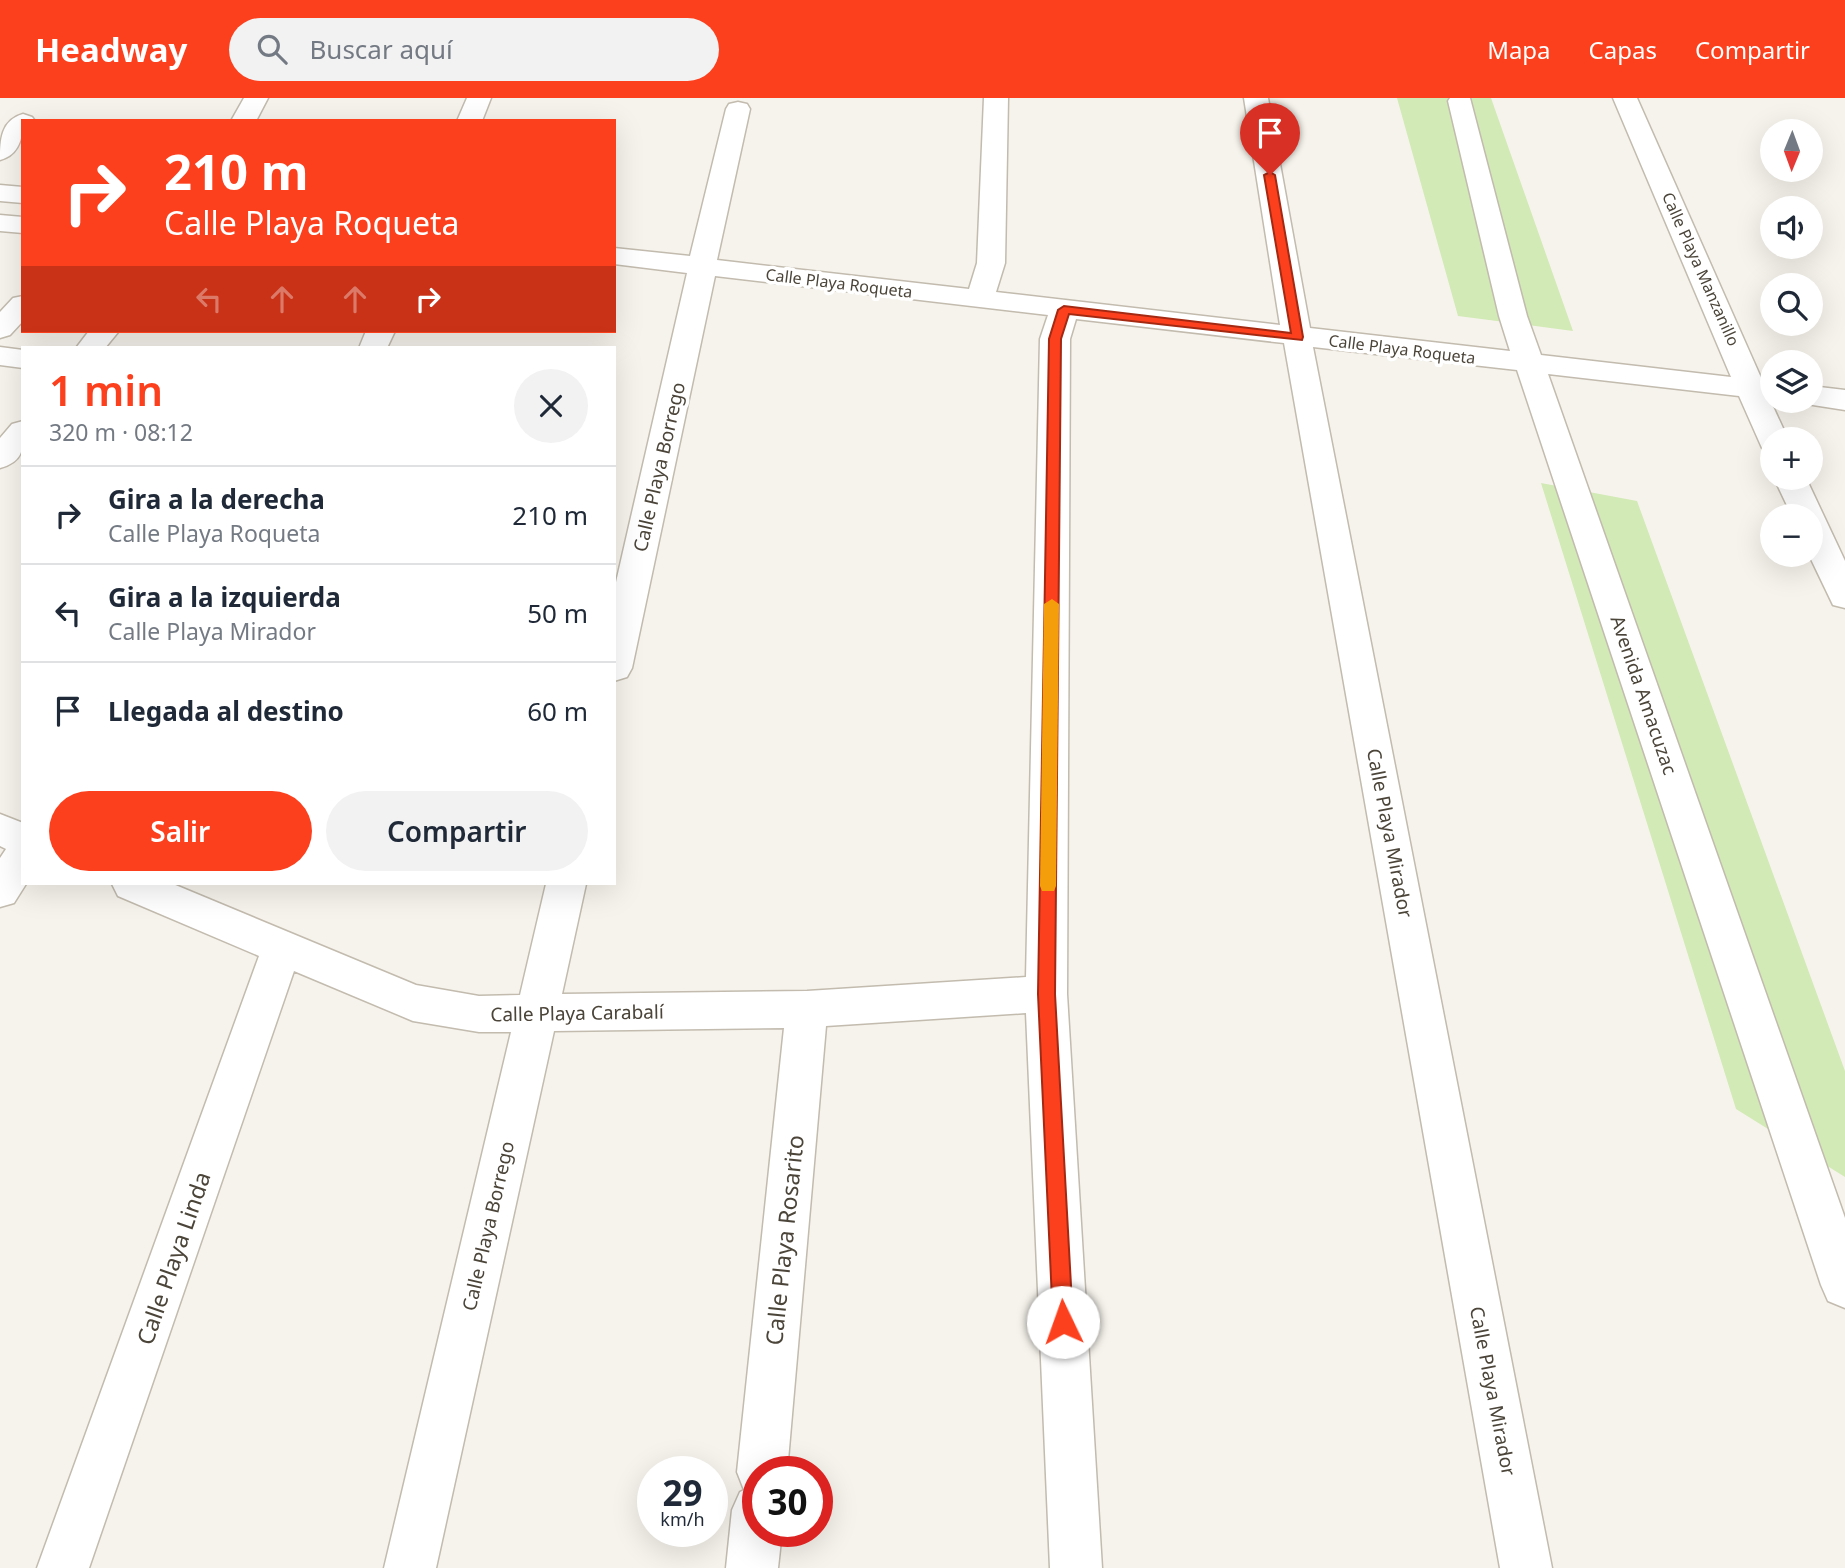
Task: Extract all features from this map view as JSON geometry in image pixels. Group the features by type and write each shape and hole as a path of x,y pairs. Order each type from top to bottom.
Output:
{"street":[{"path":"244,119 256,98"},
{"path":"470,119 479,98"},
{"path":"980,299 991,263 996,98"},
{"name":"Calle Playa Mirador","path":"1256,98 1297,337 1526,1568"},
{"name":"Calle Playa Manzanillo","path":"1625,98 1741,360 1760,388"},
{"name":"Avenida Amacuzac","path":"1460,101 1513,316 1845,1285"},
{"name":"Calle Playa Borrego","path":"616,659 738,109"},
{"path":"0,152 21,124"},
{"path":"0,168 21,171"},
{"path":"0,193 21,195"},
{"path":"0,223 21,225"},
{"name":"Calle Playa Roqueta","path":"616,256 1532,365 1760,389"},
{"path":"0,329 21,306"},
{"path":"1064,310 1055,339 1046,994 1076,1568"},
{"path":"0,356 21,359"},
{"path":"1823,397 1845,400"},
{"path":"0,458 21,432"},
{"path":"1823,549 1845,596"},
{"path":"0,830 21,838"},
{"path":"0,891 21,858"},
{"name":"Calle Playa Carabalí","path":"140,885 413,1003 479,1014 807,1009 1046,994"},
{"name":"Calle Playa Borrego","path":"410,1568 566,885"},
{"name":"Calle Playa Linda","path":"64,1568 282,948"},
{"name":"Calle Playa Rosarito","path":"764,1456 807,1009"},
{"path":"752,1568 754,1547"}],"green space":[{"path":"1397,98 1491,98 1573,331 1458,316"},
{"path":"1541,483 1637,501 1845,1071 1845,1177 1736,1109"}],"slow traffic":[{"path":"1048,886 1052,604"}],"route":[{"path":"1063,1322 1046,994 1055,339 1064,310 1297,337 1270,175"}]}
